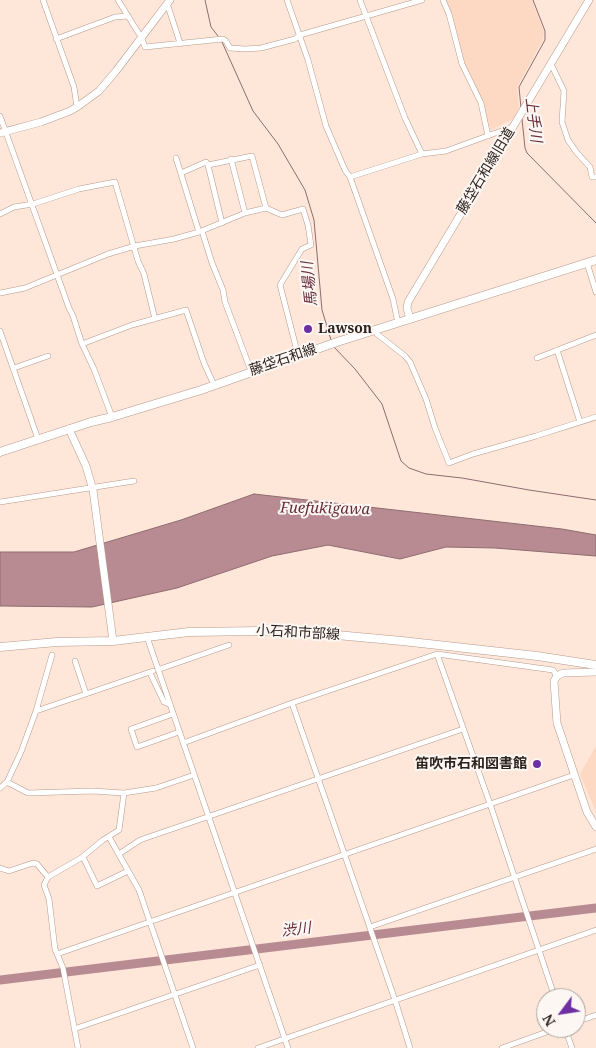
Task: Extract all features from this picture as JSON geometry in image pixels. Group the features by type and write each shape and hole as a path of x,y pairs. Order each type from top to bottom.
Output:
{"main road":[{"name":"藤垈石和線","path":"0,452 91,422 112,418 214,386 251,371 330,344 596,260"},
{"name":"小石和市部線","path":"0,647 147,637 189,632 315,633 537,656 596,665"}],"street":[{"path":"43,0 74,87 78,108"},
{"path":"118,0 141,37 145,47 223,39 230,48 253,49 296,39 300,35 422,0"},
{"path":"287,0 300,35 326,126 345,170 350,177 393,299 398,323"},
{"path":"360,0 422,154"},
{"path":"443,0 450,14 462,64 481,103 488,136"},
{"name":"藤垈石和線旧道","path":"410,319 407,308 408,302 589,0"},
{"path":"168,2 180,43"},
{"path":"3,132 41,122 78,108 99,91 110,79 168,2"},
{"path":"56,39 115,18 128,16"},
{"path":"551,64 564,91 562,122 568,140 590,167 592,178 596,177"},
{"path":"0,116 3,132 33,204 68,308 73,316 82,344 94,369 112,418"},
{"path":"350,177 422,154 446,151 512,127"},
{"path":"181,173 206,162 208,165 252,156 266,208"},
{"path":"176,158 200,232 223,290 225,302 251,371"},
{"path":"231,159 245,213"},
{"path":"208,165 222,223"},
{"path":"0,214 14,207 33,204 79,189 115,182 138,261 144,274 155,319"},
{"path":"0,293 25,288 86,262 135,246 200,232 245,213 266,208 282,215 303,209 311,245 302,249 280,285 298,355"},
{"path":"587,263 596,292"},
{"path":"82,344 132,325 186,310 214,386"},
{"path":"375,330 377,334 410,362 426,399 449,463 596,417"},
{"path":"0,331 38,439"},
{"path":"537,358 596,335"},
{"path":"557,350 580,422"},
{"path":"14,368 48,356"},
{"path":"69,429 86,466 92,488 113,638"},
{"path":"0,502 134,481"},
{"path":"147,637 288,1048"},
{"path":"160,669 229,645"},
{"path":"183,743 292,703 437,654 552,670 557,676"},
{"path":"437,654 552,988"},
{"path":"0,788 7,782 21,752 36,711 52,655"},
{"path":"75,661 86,694"},
{"path":"36,711 152,672 164,702 169,704"},
{"path":"596,672 563,673 557,676 554,681 557,723 587,812 596,827"},
{"path":"292,703 410,1048"},
{"path":"173,714 131,730 137,747 179,732"},
{"path":"119,854 140,840 209,818 463,729"},
{"path":"7,782 28,793 124,792 156,788 194,775"},
{"path":"57,954 574,775"},
{"path":"78,1048 64,976 57,954 49,899 44,885 48,877 83,857 102,840 119,830 124,792"},
{"path":"109,837 139,890 193,1048"},
{"path":"370,929 596,849"},
{"path":"83,857 97,886 128,871"},
{"path":"0,868 9,871 34,863 48,877"},
{"path":"258,1048 596,930"},
{"path":"74,1029 260,965"},
{"path":"502,1048 536,1036"}],"shaded area":[{"path":"446,0 532,0 544,32 543,40 517,87 519,107 514,118 491,130 481,100 464,62"},
{"path":"596,746 596,812 580,774"}],"water":[{"name":"Fuefukigawa","path":"254,494 562,529 596,535 596,556 495,548 446,547 400,559 328,545 272,556 177,588 92,607 0,606 0,552 74,552 181,520"}],"waterway":[{"name":"馬場川","path":"205,0 211,27 218,36"},
{"name":"上手川","path":"521,108 519,87 545,40 545,31 533,0"},
{"name":"馬場川","path":"222,42 253,111 278,144 305,190 314,220 322,310 331,340"},
{"name":"上手川","path":"522,119 527,153 596,223"},
{"name":"馬場川","path":"333,346 355,369 382,404 401,461 409,468 426,474 596,500"},
{"name":"渋川","path":"0,980 596,908"}],"place":[{"name":"Lawson","path":"308,329"},
{"name":"笛吹市石和図書館","path":"537,764"}]}
